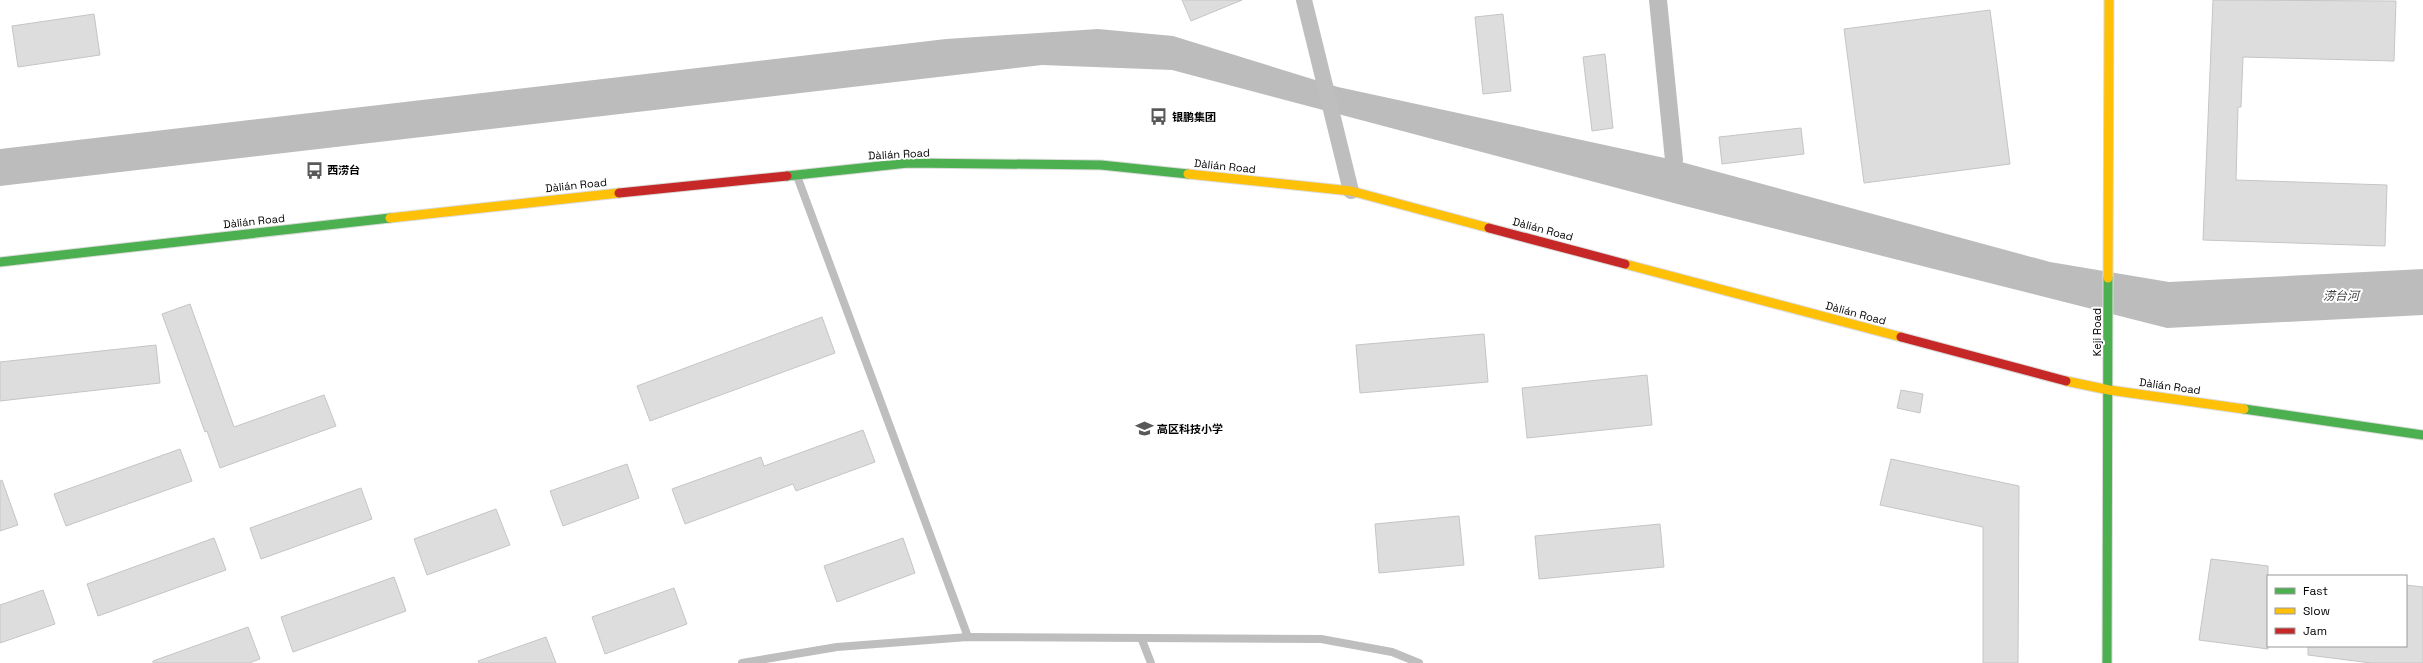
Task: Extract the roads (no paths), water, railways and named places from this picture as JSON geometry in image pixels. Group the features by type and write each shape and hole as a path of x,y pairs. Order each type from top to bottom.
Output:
{"main road":[{"name":"Keji Road","path":"2107,663 2109,0"},
{"name":"Dàlián Road","path":"0,262 908,163 1101,165 1351,191 2062,380 2109,390 2423,435"}],"street":[{"path":"1304,0 1351,191"}],"lane":[{"path":"796,175 968,637"},
{"path":"742,663 837,647 968,637 1142,640 1321,639 1392,652 1419,663"},
{"path":"1142,640 1151,663"}],"water":[{"name":"涝台河","path":"1098,29 1173,36 1338,87 1674,160 2050,262 2169,282 2423,269 2423,315 2167,328 1685,206 1172,70 1042,65 0,186 0,149 946,39"}],"waterway":[{"path":"1658,0 1674,160"}],"place":[{"name":"银鹏集团","path":"1159,117"},
{"name":"西涝台","path":"314,170"},
{"name":"高区科技小学","path":"1144,429"}]}
